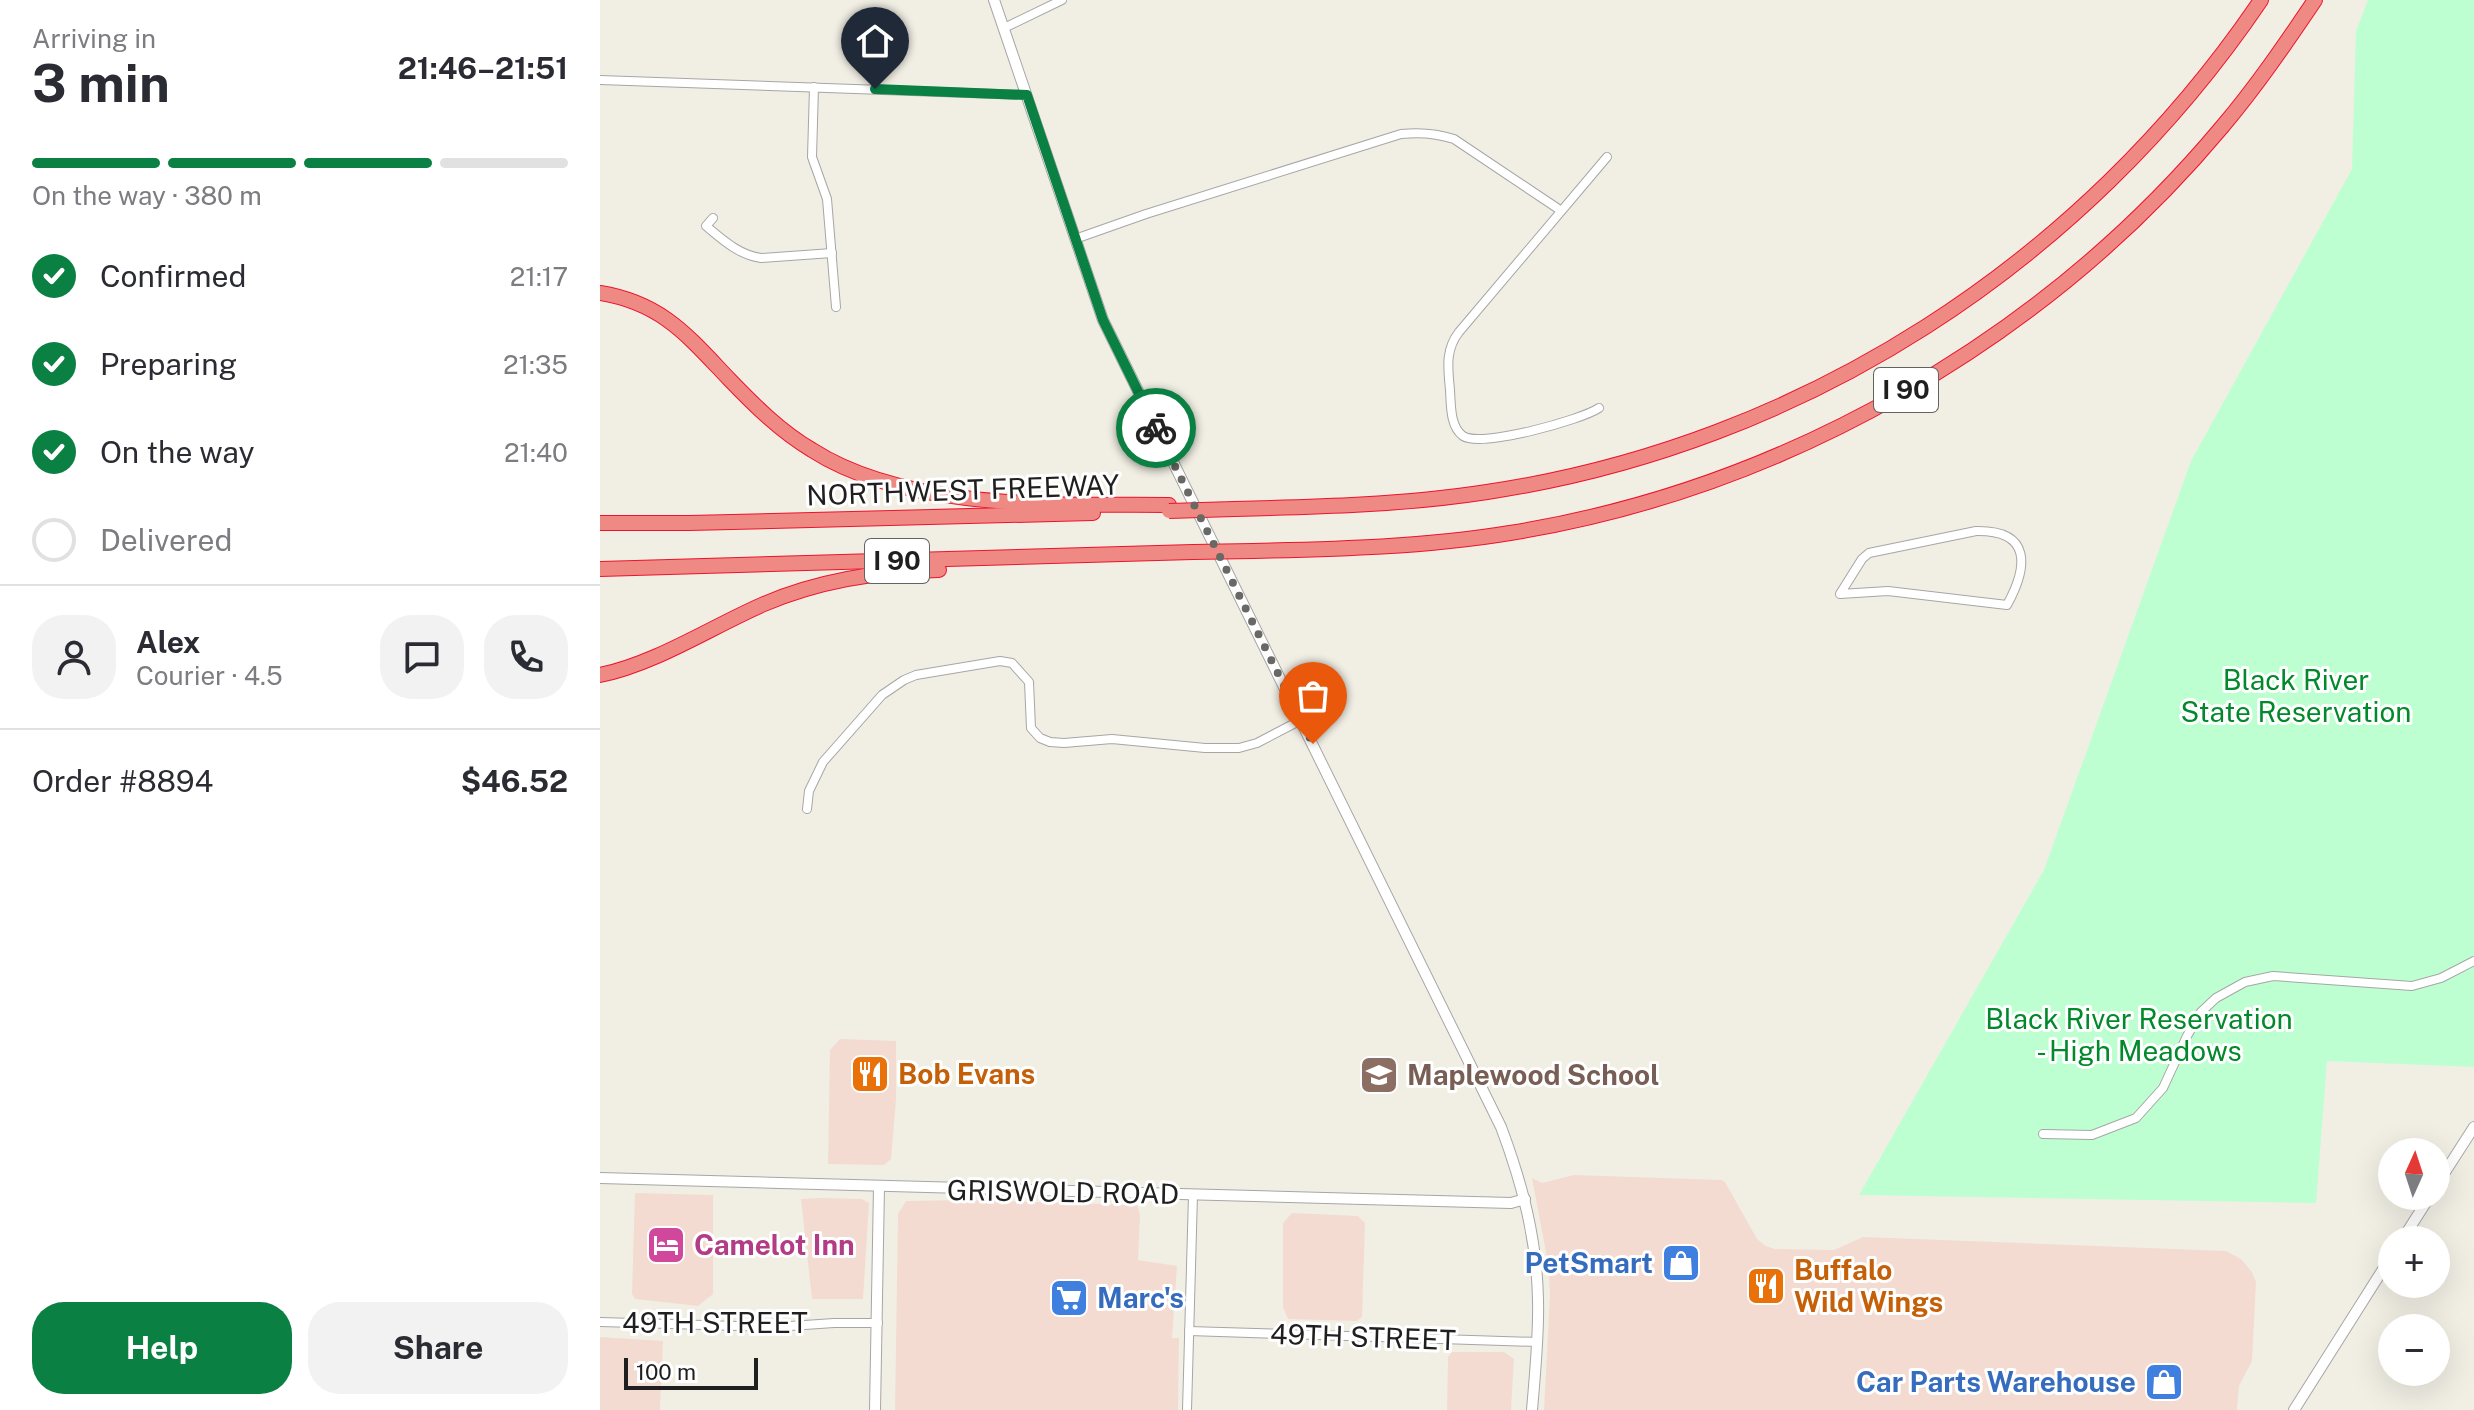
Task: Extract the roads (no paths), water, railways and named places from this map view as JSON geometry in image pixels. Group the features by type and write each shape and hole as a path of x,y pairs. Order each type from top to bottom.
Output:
{"highway":[{"name":"I 90","path":"1169,508 1297,507 1439,499 1488,492 1589,472 1661,452 1775,408 1854,370 1954,309 2016,265 2091,201 2149,143 2232,43 2261,0"},
{"name":"I 90","path":"600,569 1363,548 1457,540 1575,520 1710,481 1854,420 1924,380 2043,299 2107,245 2170,184 2222,127 2315,0"},
{"path":"600,293 637,303 669,320 788,435 848,470 875,481 918,491 986,499 1169,508"},
{"name":"NORTHWEST FREEWAY","path":"600,523 1169,508"},
{"path":"600,675 628,667 803,588 852,577 929,570 1079,564 1131,555"}],"street":[{"path":"994,0 1103,320 1491,1104 1515,1165 1525,1199 1536,1261 1537,1342 1532,1410"},
{"path":"1004,28 1062,0"},
{"path":"600,80 1027,95"},
{"path":"814,87 812,157 827,199 836,307"},
{"path":"1075,239 1161,209 1401,134 1414,133 1454,139 1560,210"},
{"path":"1599,408 1562,423 1480,440 1466,438 1452,418 1448,357 1451,344 1607,157"},
{"path":"713,218 706,226 751,257 832,253"},
{"path":"1989,531 2003,534 2019,549 2022,558 2021,577 2007,605 1865,591 1840,594 1862,559 1878,551 1989,531"},
{"path":"807,809 809,791 823,762 882,695 904,680 940,670 1000,661 1012,663 1029,682 1031,728 1040,738 1050,742 1112,739 1205,748 1239,748 1257,743 1301,720"},
{"path":"2043,1134 2092,1135 2136,1118 2163,1088 2201,1012 2216,998 2245,982 2273,976 2412,986 2441,978 2474,961"},
{"path":"2450,1164 2474,1127"},
{"name":"GRISWOLD ROAD","path":"600,1178 1509,1203 1525,1199"},
{"path":"875,1410 879,1187"},
{"path":"1187,1410 1193,1195"},
{"path":"2294,1410 2378,1277"},
{"name":"49TH STREET","path":"600,1322 775,1327 878,1323"},
{"name":"49TH STREET","path":"1189,1331 1537,1342"}],"place":[{"name":"Bob Evans","path":"870,1074"},
{"name":"Maplewood School","path":"1379,1075"},
{"name":"Camelot Inn","path":"666,1245"},
{"name":"PetSmart","path":"1681,1263"},
{"name":"Buffalo Wild Wings","path":"1766,1286"},
{"name":"Marc's","path":"1069,1298"},
{"name":"Car Parts Warehouse","path":"2164,1382"}],"park label":[{"name":"Black River State Reservation","path":"2296,696"},
{"name":"Black River Reservation - High Meadows","path":"2139,1035"}]}
